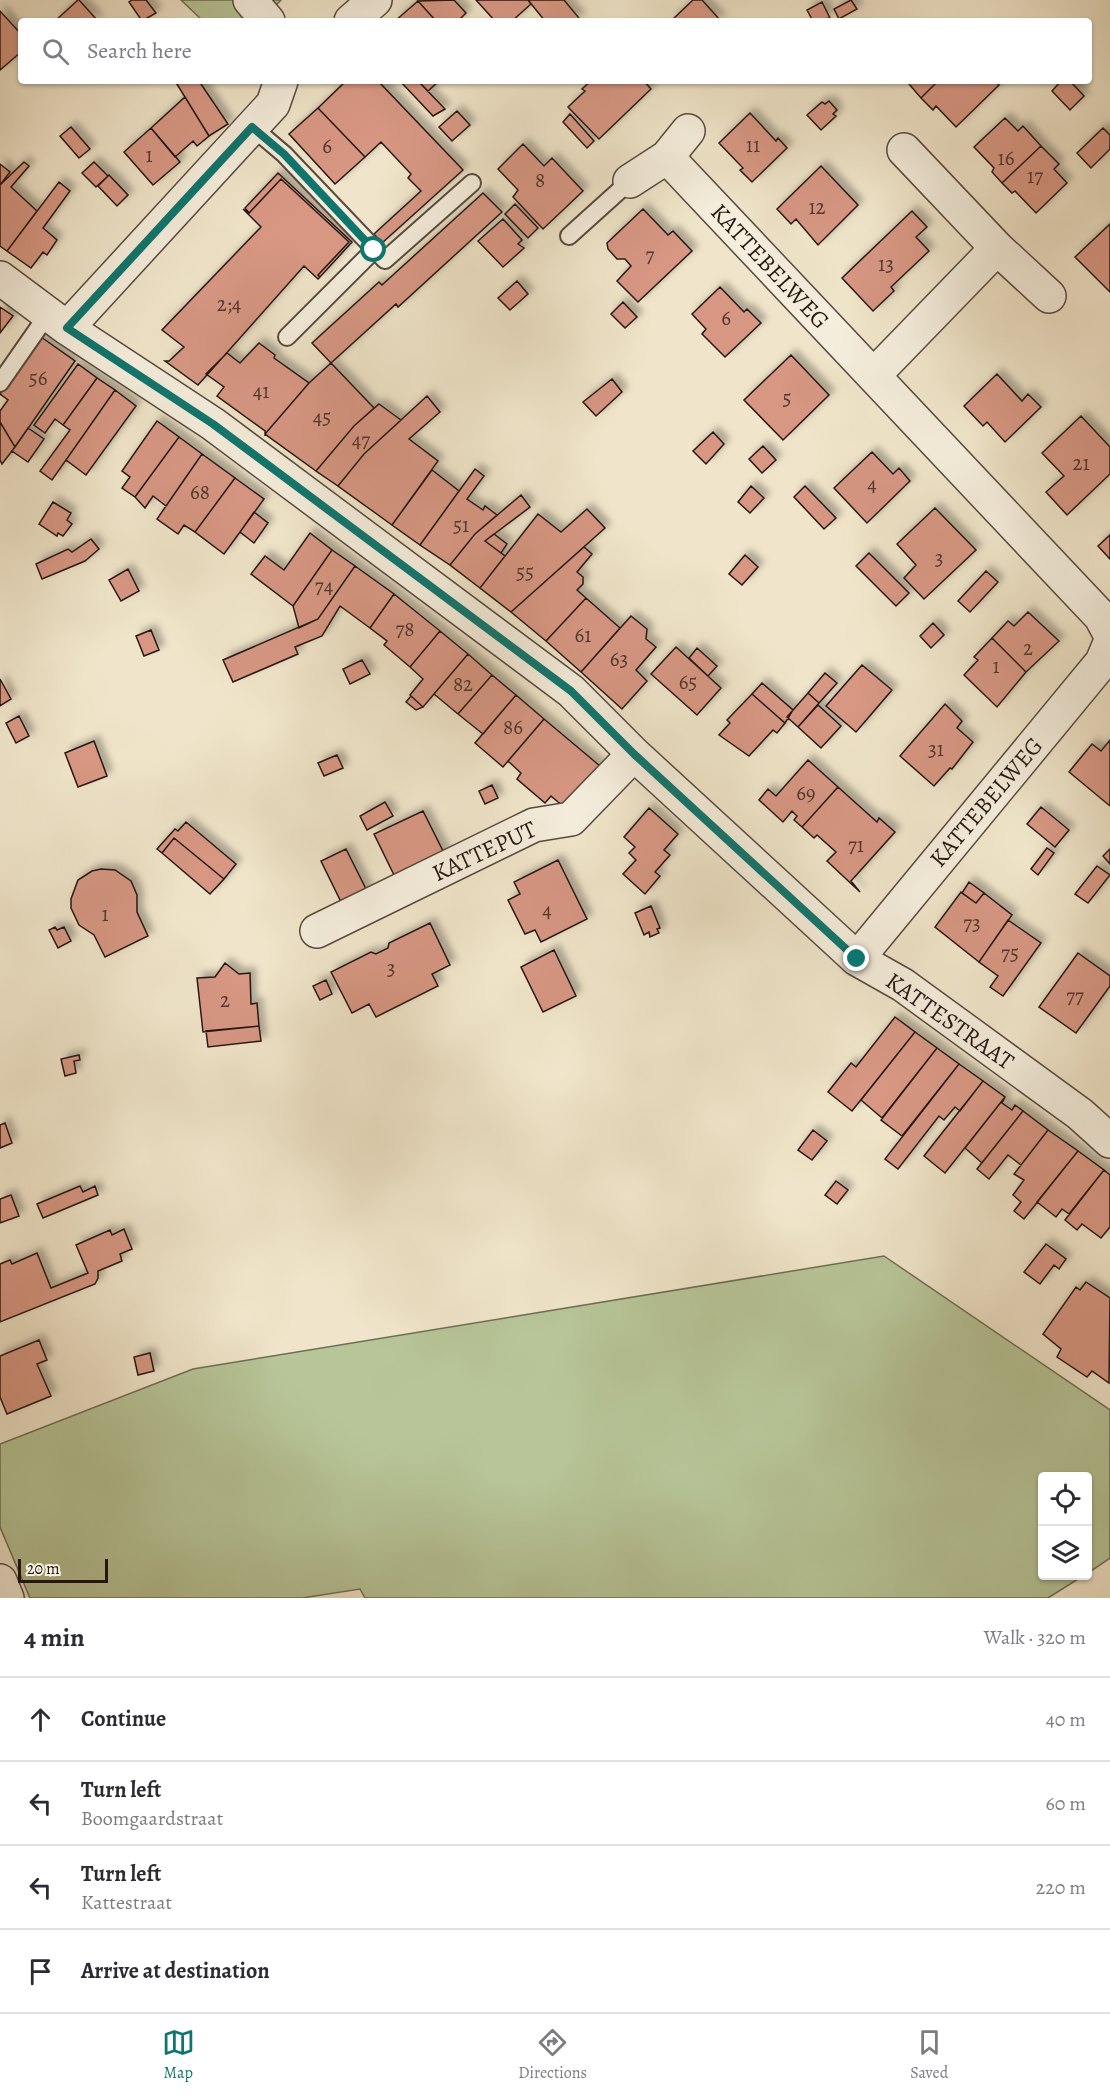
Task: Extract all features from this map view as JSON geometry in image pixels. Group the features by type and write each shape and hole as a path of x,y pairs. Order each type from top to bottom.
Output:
{"street":[{"path":"250,0 265,18"},
{"path":"354,18 375,0"},
{"path":"58,321 252,127 273,104 280,84"},
{"path":"630,181 667,157 688,131"},
{"path":"904,150 997,248 1049,296"},
{"name":"KATTEBELWEG","path":"667,157 1101,617 1110,634"},
{"path":"874,375 997,248"},
{"name":"KATTESTRAAT","path":"0,278 58,321 213,424 571,691 634,754 857,959 911,991 1080,1114 1110,1141"},
{"name":"KATTEBELWEG","path":"857,959 1102,662 1110,643"},
{"name":"KATTEPUT","path":"317,931 534,825 571,819 634,754"},
{"path":"0,1581 7,1598"}],"lane":[{"path":"252,127 284,154 385,260 472,183"},
{"path":"569,236 630,181"},
{"path":"287,338 374,250"},
{"path":"0,383 58,321"}],"green space":[{"path":"181,0 281,0 264,18 200,18"},
{"path":"884,1256 1110,1410 1110,1558 1092,1570 1092,1472 1038,1472 1038,1580 1077,1580 1048,1598 365,1598 360,1589 302,1598 30,1598 0,1527 0,1444 193,1369"}],"building":[{"path":"78,0 95,18 58,18"},
{"path":"146,0 156,13 147,18 140,18 129,2"},
{"path":"454,0 466,13 461,18 433,18 418,1"},
{"path":"476,0 528,0 531,4 515,18 492,18"},
{"path":"528,0 564,0 579,18 543,18"},
{"path":"693,0 702,0 718,18 674,18"},
{"path":"851,0 857,9 838,18 834,9"},
{"path":"418,1 433,18 398,18"},
{"path":"822,2 830,18 811,18 807,10"},
{"path":"0,11 18,31 18,55 0,70"},
{"path":"177,84 201,84 228,124 209,136"},
{"path":"343,84 381,84 463,170 382,243 374,234 421,191 408,178 411,174 381,142 365,157 318,108"},
{"path":"403,84 421,84 445,109 433,116"},
{"path":"421,84 436,84 428,91"},
{"path":"588,84 647,84 651,89 599,139 568,107 585,91 582,89"},
{"path":"909,84 935,84 921,98"},
{"path":"935,84 999,85 956,127 936,106 933,110 921,98"},
{"path":"1058,84 1073,84 1084,96 1070,110 1052,91"},
{"path":"185,97 209,136 197,146 193,141 175,157 151,128"},
{"path":"829,101 837,110 833,114 836,116 821,130 807,115 822,102 825,104"},
{"path":"318,108 365,157 335,184 289,134"},
{"path":"457,111 470,125 452,141 439,127"},
{"path":"750,113 776,141 778,138 787,148 752,182 740,170 743,168 719,143"},
{"path":"570,114 594,141 587,148 563,122"},
{"path":"1005,118 1018,131 1023,126 1041,146 1002,183 992,172 994,168 974,147"},
{"path":"71,127 90,149 79,158 60,136"},
{"path":"151,128 180,162 153,185 124,152"},
{"path":"1103,128 1110,135 1110,149 1091,168 1077,153"},
{"path":"523,144 544,166 552,158 583,191 543,229 513,197 518,190 498,169"},
{"path":"1041,146 1059,164 1054,169 1067,183 1036,213 1015,191 1012,193 1002,183"},
{"path":"24,162 29,166 11,187 37,211 7,251 0,246 0,185"},
{"path":"94,162 108,176 96,187 82,173"},
{"path":"0,164 10,172 0,185"},
{"path":"821,166 858,205 818,245 796,219 791,224 777,209"},
{"path":"278,173 352,242 320,277 318,275 349,242 281,179 249,213 245,208"},
{"path":"109,175 128,195 117,206 98,186"},
{"path":"281,179 349,242 318,275 320,277 318,279 304,266 198,385 165,361 169,361 184,347 162,330 261,227 243,209 249,213"},
{"path":"59,182 70,191 43,228 57,240 47,255 43,252 31,268 7,251"},
{"path":"483,193 502,212 398,307 396,304 331,363 312,343 379,282 382,285"},
{"path":"515,204 538,228 528,238 505,214"},
{"path":"643,209 668,235 673,231 692,251 638,302 617,281 631,266 625,259 617,259 608,249 607,243"},
{"path":"912,211 927,227 916,237 929,251 891,287 894,291 873,311 842,278"},
{"path":"503,219 522,240 518,244 524,248 503,267 478,241"},
{"path":"1110,224 1110,292 1075,257"},
{"path":"517,281 528,294 510,310 498,298"},
{"path":"720,287 744,312 747,309 761,323 725,357 702,334 706,329 692,314"},
{"path":"623,302 637,317 625,328 611,314"},
{"path":"0,307 13,316 0,333"},
{"path":"41,337 75,361 15,447 0,422 0,411 8,400 0,394"},
{"path":"259,343 275,355 274,358 309,383 265,434 265,431 217,396 224,387 206,374 227,353 240,363"},
{"path":"791,355 829,395 783,440 744,400"},
{"path":"331,363 374,408 354,426 316,471 265,434 309,383"},
{"path":"78,364 97,378 63,425 55,419 45,433 34,425"},
{"path":"997,374 1022,401 1028,394 1041,407 1005,442 987,422 983,426 964,406"},
{"path":"97,378 115,390 52,480 40,471 70,430 63,425"},
{"path":"612,379 622,392 596,416 583,402"},
{"path":"115,390 136,406 86,475 66,460"},
{"path":"427,396 440,412 409,439 438,461 392,525 338,486 364,454"},
{"path":"379,404 401,420 364,454 338,486 316,471 354,426"},
{"path":"1081,416 1110,447 1110,474 1067,515 1046,492 1064,476 1042,453"},
{"path":"157,421 179,437 135,497 122,488 130,477 122,471"},
{"path":"0,422 15,447 2,464 0,460"},
{"path":"28,428 44,439 28,462 12,451"},
{"path":"713,432 724,444 706,464 693,451"},
{"path":"179,437 202,454 166,506 153,496 145,508 135,497"},
{"path":"763,446 776,460 762,473 749,459"},
{"path":"872,452 893,474 899,468 910,481 867,523 834,488"},
{"path":"202,454 235,478 195,532 184,525 178,534 157,519"},
{"path":"475,469 484,476 467,499 483,510 485,506 497,515 475,534 450,565 420,545"},
{"path":"432,470 459,491 420,545 392,525"},
{"path":"235,478 264,499 224,554 195,532"},
{"path":"751,486 764,498 750,513 738,502"},
{"path":"805,486 836,518 824,529 794,497"},
{"path":"521,495 530,507 485,541 505,556 480,588 450,565 475,534"},
{"path":"53,502 71,513 67,520 72,524 63,536 58,533 57,536 39,524"},
{"path":"935,508 976,550 924,599 904,578 916,565 897,544"},
{"path":"587,509 605,528 511,612 480,588 538,514 561,532"},
{"path":"254,512 268,523 254,543 240,532"},
{"path":"310,533 332,550 293,606 251,574 265,556 284,570"},
{"path":"494,534 507,544 501,553 485,541"},
{"path":"1110,535 1110,559 1098,546"},
{"path":"91,539 99,549 85,561 42,579 36,564 68,549 72,552"},
{"path":"584,547 592,554 577,572 583,577 583,584 577,590 586,598 546,641 511,612"},
{"path":"332,550 355,566 318,619 299,628 293,606"},
{"path":"869,553 909,593 896,606 856,566"},
{"path":"745,555 758,567 742,585 729,574"},
{"path":"355,566 394,594 370,628 340,606 322,636 295,647 298,654 233,682 223,660 318,619"},
{"path":"128,569 139,591 121,601 109,580"},
{"path":"986,571 998,582 970,612 958,601"},
{"path":"394,594 440,631 410,667 384,645 387,641 370,628"},
{"path":"586,598 620,628 581,672 546,641"},
{"path":"1028,612 1059,641 1026,672 992,638 1008,621 1014,626"},
{"path":"631,616 647,629 646,639 656,647 636,670 647,681 622,709 581,672"},
{"path":"933,623 944,635 931,648 920,636"},
{"path":"151,630 159,650 144,656 136,636"},
{"path":"440,631 468,654 423,707 410,695 423,679 410,667"},
{"path":"992,638 1026,672 997,707 964,675 978,660 974,657"},
{"path":"676,647 721,688 697,715 651,674"},
{"path":"697,648 717,666 708,676 689,658"},
{"path":"468,654 492,675 458,714 434,694"},
{"path":"362,660 370,674 350,684 343,669"},
{"path":"862,665 892,690 856,732 826,706"},
{"path":"825,673 837,683 819,703 808,693"},
{"path":"492,675 516,695 483,734 458,714"},
{"path":"0,679 11,699 0,706"},
{"path":"762,683 793,710 785,723 752,694"},
{"path":"808,693 819,703 798,727 787,717"},
{"path":"752,694 785,723 777,733 773,730 749,756 719,735 730,723 727,720"},
{"path":"516,695 544,719 503,767 475,743"},
{"path":"411,696 423,707 416,710 406,702"},
{"path":"945,704 962,721 957,728 973,742 952,769 950,768 934,786 900,756"},
{"path":"818,705 841,726 821,748 798,727"},
{"path":"19,716 29,736 16,743 6,723"},
{"path":"544,719 600,766 565,808 551,796 545,803 517,779 521,773 508,761"},
{"path":"1110,740 1110,806 1069,772 1092,744 1101,751"},
{"path":"94,741 107,776 78,787 65,753"},
{"path":"337,755 343,768 324,776 318,763"},
{"path":"808,760 838,787 802,827 794,820 797,816 792,811 783,822 759,800 768,789 776,796"},
{"path":"492,785 498,798 485,804 479,791"},
{"path":"838,787 877,822 879,818 895,832 851,881 860,892 827,861 836,852 817,835 814,838 802,827"},
{"path":"385,802 393,816 367,830 360,816"},
{"path":"1041,807 1069,830 1055,847 1027,824"},
{"path":"649,808 678,834 664,850 670,855 655,872 660,876 645,894 623,874 636,860 629,853 635,847 624,837"},
{"path":"423,811 445,855 396,879 374,834"},
{"path":"186,822 236,864 224,879 174,838 162,853 157,849 175,829 178,831"},
{"path":"174,838 224,879 210,894 162,853"},
{"path":"1047,848 1054,853 1038,875 1031,869"},
{"path":"346,849 368,893 343,906 321,861"},
{"path":"1110,849 1110,864 1103,856"},
{"path":"558,860 587,919 541,942 535,930 525,934 508,900 520,894 514,882"},
{"path":"1097,866 1110,875 1088,903 1075,894"},
{"path":"115,870 131,881 137,895 137,912 148,936 105,957 94,935 79,925 71,908 71,899 78,880 92,871"},
{"path":"969,882 984,893 976,903 962,893"},
{"path":"961,892 976,903 984,893 1012,915 979,962 935,927"},
{"path":"651,906 660,928 657,929 659,933 650,937 649,932 644,935 635,913"},
{"path":"1008,920 1041,943 1003,996 990,987 998,976 979,962"},
{"path":"430,923 450,965 432,974 438,986 376,1017 369,1004 352,1013 331,972 371,952 376,954 388,948 389,943"},
{"path":"55,927 57,930 64,927 71,941 58,948 49,930"},
{"path":"554,950 576,996 543,1012 521,967"},
{"path":"1078,953 1110,976 1110,986 1076,1033 1039,1007"},
{"path":"225,963 239,974 250,973 251,1004 257,1003 259,1026 203,1032 197,978 215,977"},
{"path":"326,980 332,994 320,1000 313,986"},
{"path":"895,1017 915,1032 852,1111 828,1092 851,1063 856,1067"},
{"path":"259,1026 261,1041 208,1047 206,1031"},
{"path":"915,1032 937,1048 882,1118 861,1100"},
{"path":"937,1048 959,1064 902,1136 881,1120"},
{"path":"79,1055 80,1060 74,1061 76,1073 65,1076 61,1059"},
{"path":"959,1064 983,1081 960,1111 955,1107 944,1120 939,1116 898,1169 885,1159"},
{"path":"983,1081 1005,1097 945,1173 924,1156"},
{"path":"1005,1097 1002,1103 1012,1110 1015,1105 1023,1111 982,1163 965,1148"},
{"path":"1023,1111 1048,1130 1021,1165 1008,1155 989,1179 977,1169"},
{"path":"5,1123 12,1143 0,1148 0,1125"},
{"path":"813,1130 827,1141 812,1160 798,1150"},
{"path":"1048,1130 1078,1151 1024,1219 1014,1211 1021,1202 1013,1195 1024,1180 1014,1174"},
{"path":"1078,1151 1104,1170 1069,1214 1062,1209 1056,1217 1037,1202"},
{"path":"1104,1170 1110,1175 1110,1227 1101,1238 1082,1224 1077,1230 1065,1220"},
{"path":"836,1181 848,1190 837,1204 825,1195"},
{"path":"80,1186 83,1192 95,1186 98,1195 43,1218 37,1204"},
{"path":"11,1195 19,1216 0,1223 0,1199"},
{"path":"124,1229 132,1249 120,1254 122,1261 98,1271 95,1284 0,1322 0,1264 10,1260 12,1264 37,1253 51,1288 88,1273 76,1245 110,1230 112,1235"},
{"path":"1046,1244 1066,1259 1059,1269 1054,1265 1040,1284 1024,1272"},
{"path":"1086,1282 1110,1298 1109,1383 1092,1371 1087,1377 1057,1357 1061,1349 1043,1334 1076,1287 1080,1290"},
{"path":"39,1340 47,1360 37,1364 51,1396 7,1414 0,1397 0,1356"},
{"path":"150,1353 154,1371 138,1375 134,1357"}],"route":[{"path":"374,250 284,154 252,127 67,328 213,424 571,691 634,754 756,863 857,959"}]}
